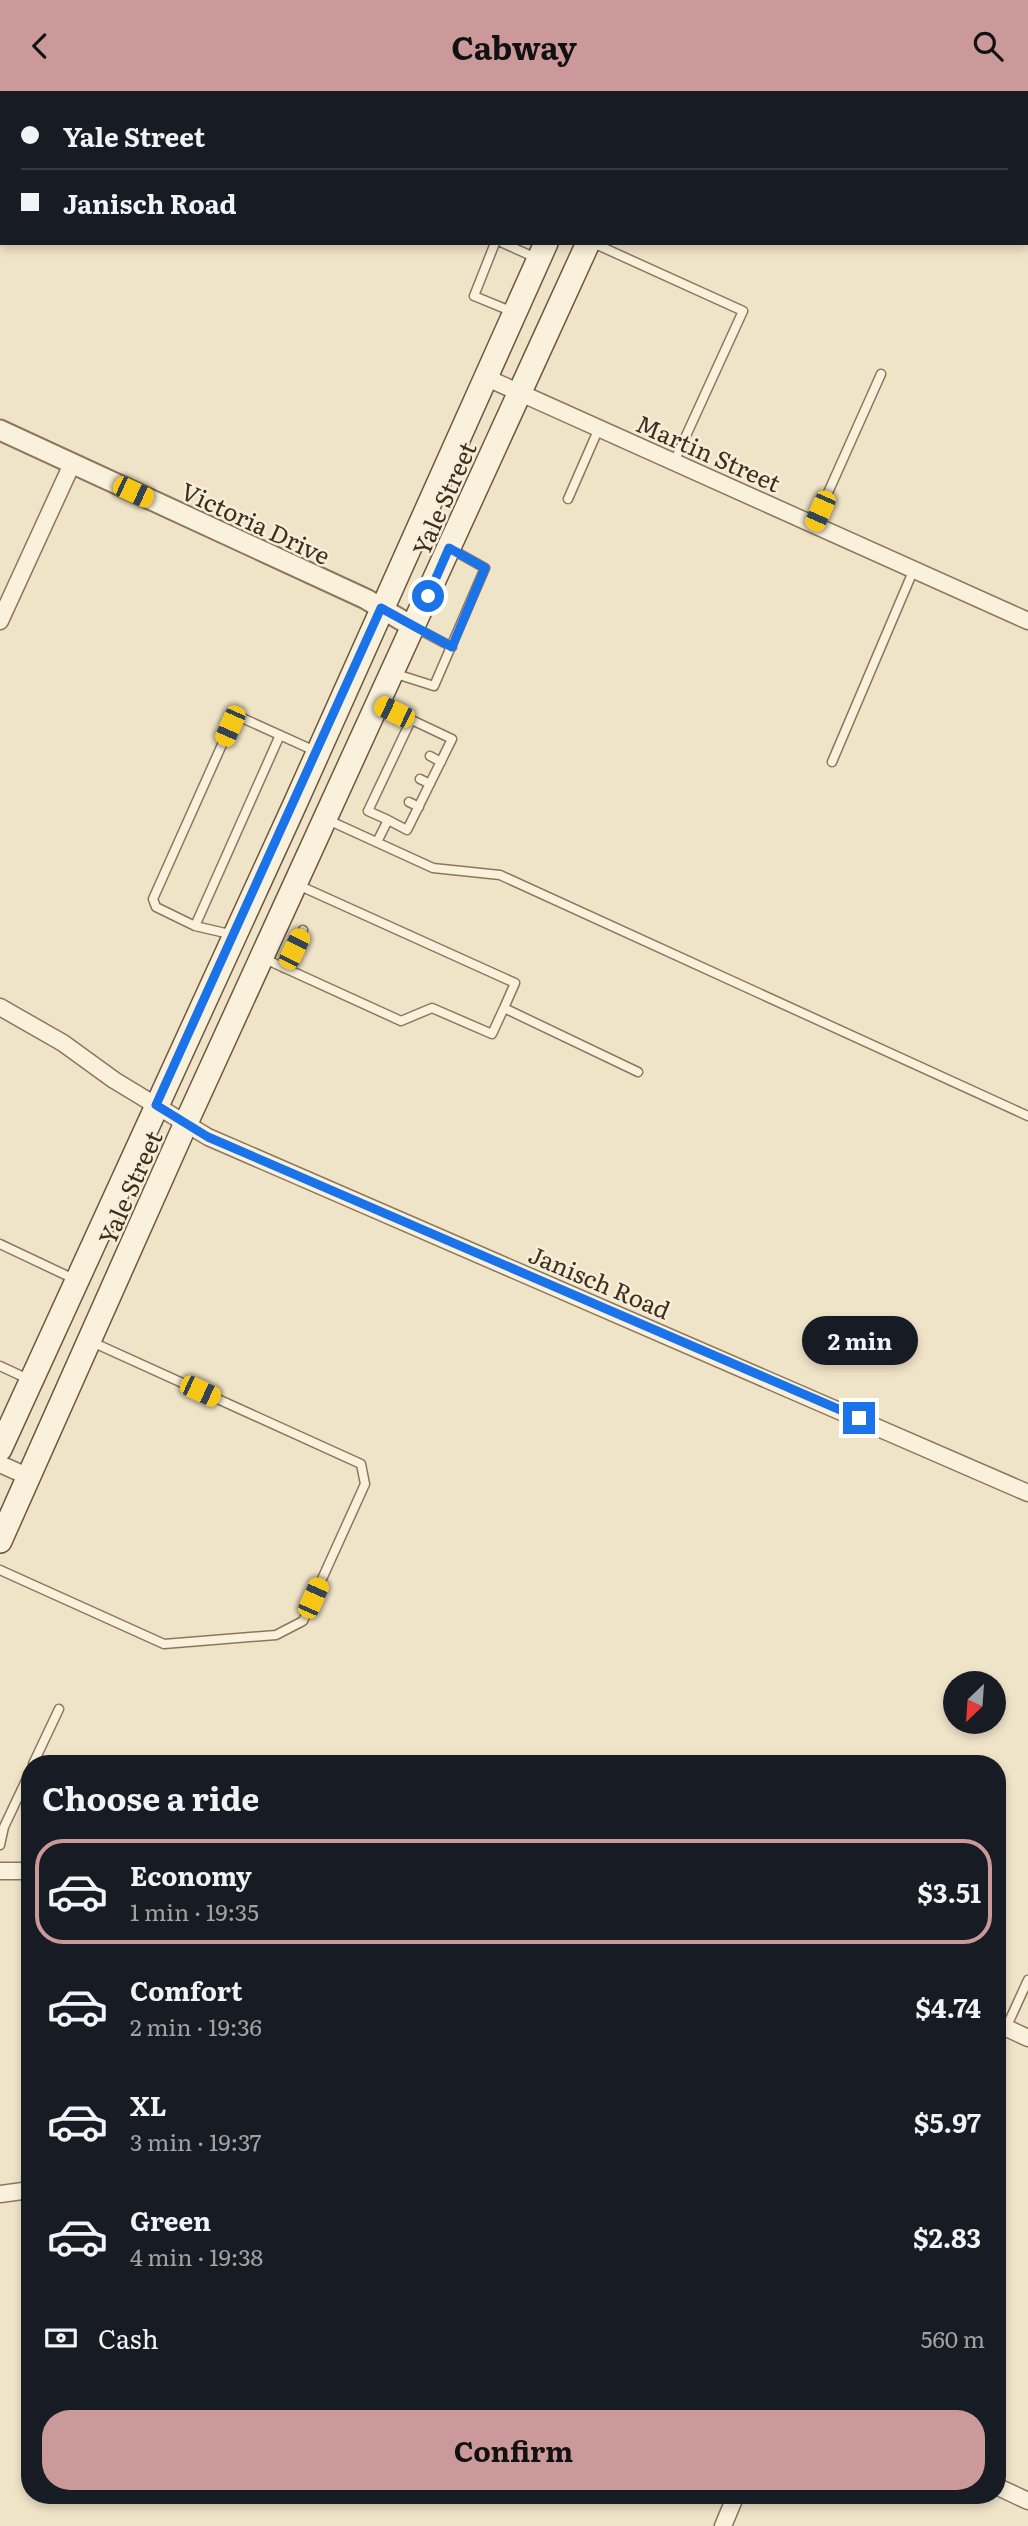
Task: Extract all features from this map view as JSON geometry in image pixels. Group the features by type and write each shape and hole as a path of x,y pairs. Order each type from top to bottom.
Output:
{"main road":[{"name":"Yale Street","path":"0,1541 186,1123 519,392 589,245"},
{"name":"Yale Street","path":"0,1449 295,804 542,251"},
{"path":"295,804 325,818"}],"street":[{"name":"Martin Street","path":"487,378 1028,621"},
{"name":"Victoria Drive","path":"0,431 381,608 413,627"},
{"path":"0,621 72,464"},
{"name":"Janisch Road","path":"0,1007 63,1043 208,1137 763,1375 1028,1493"},
{"path":"0,1464 29,1477"},
{"path":"0,1871 21,1871"},
{"path":"1006,2028 1028,2038"},
{"path":"0,2194 21,2191"},
{"path":"1006,2491 1028,2501"},
{"path":"723,2526 732,2504"}],"lane":[{"path":"494,245 474,296 515,313"},
{"path":"513,245 542,251"},
{"path":"594,245 743,311 674,462"},
{"path":"814,524 881,373"},
{"path":"568,499 599,428"},
{"path":"392,673 434,686 452,647 485,568 449,548"},
{"path":"832,762 914,569"},
{"path":"413,627 452,647"},
{"path":"378,704 411,719 452,739 407,830 368,811 411,719"},
{"path":"234,935 195,926 156,907 153,899 230,726 240,717 318,752"},
{"path":"195,926 280,735"},
{"path":"400,741 411,747"},
{"path":"430,757 441,762"},
{"path":"389,765 400,770"},
{"path":"420,779 430,784"},
{"path":"379,788 389,792"},
{"path":"409,802 419,807"},
{"path":"325,818 433,868 500,875 1028,1116"},
{"path":"377,842 388,820"},
{"path":"262,957 401,1021 432,1008 492,1034 515,983 295,884"},
{"path":"284,968 303,930"},
{"path":"503,1008 638,1072"},
{"path":"0,1244 77,1280"},
{"path":"0,1570 164,1644 276,1635 303,1621 365,1484 361,1464 90,1341"},
{"path":"0,1366 31,1380"},
{"path":"37,1755 59,1709"},
{"path":"0,1845 4,1827 21,1791"},
{"path":"1006,2019 1028,1980"}],"route":[{"path":"428,596 449,548 485,568 452,647 381,608 295,804 156,1105 208,1137 859,1418"}]}
